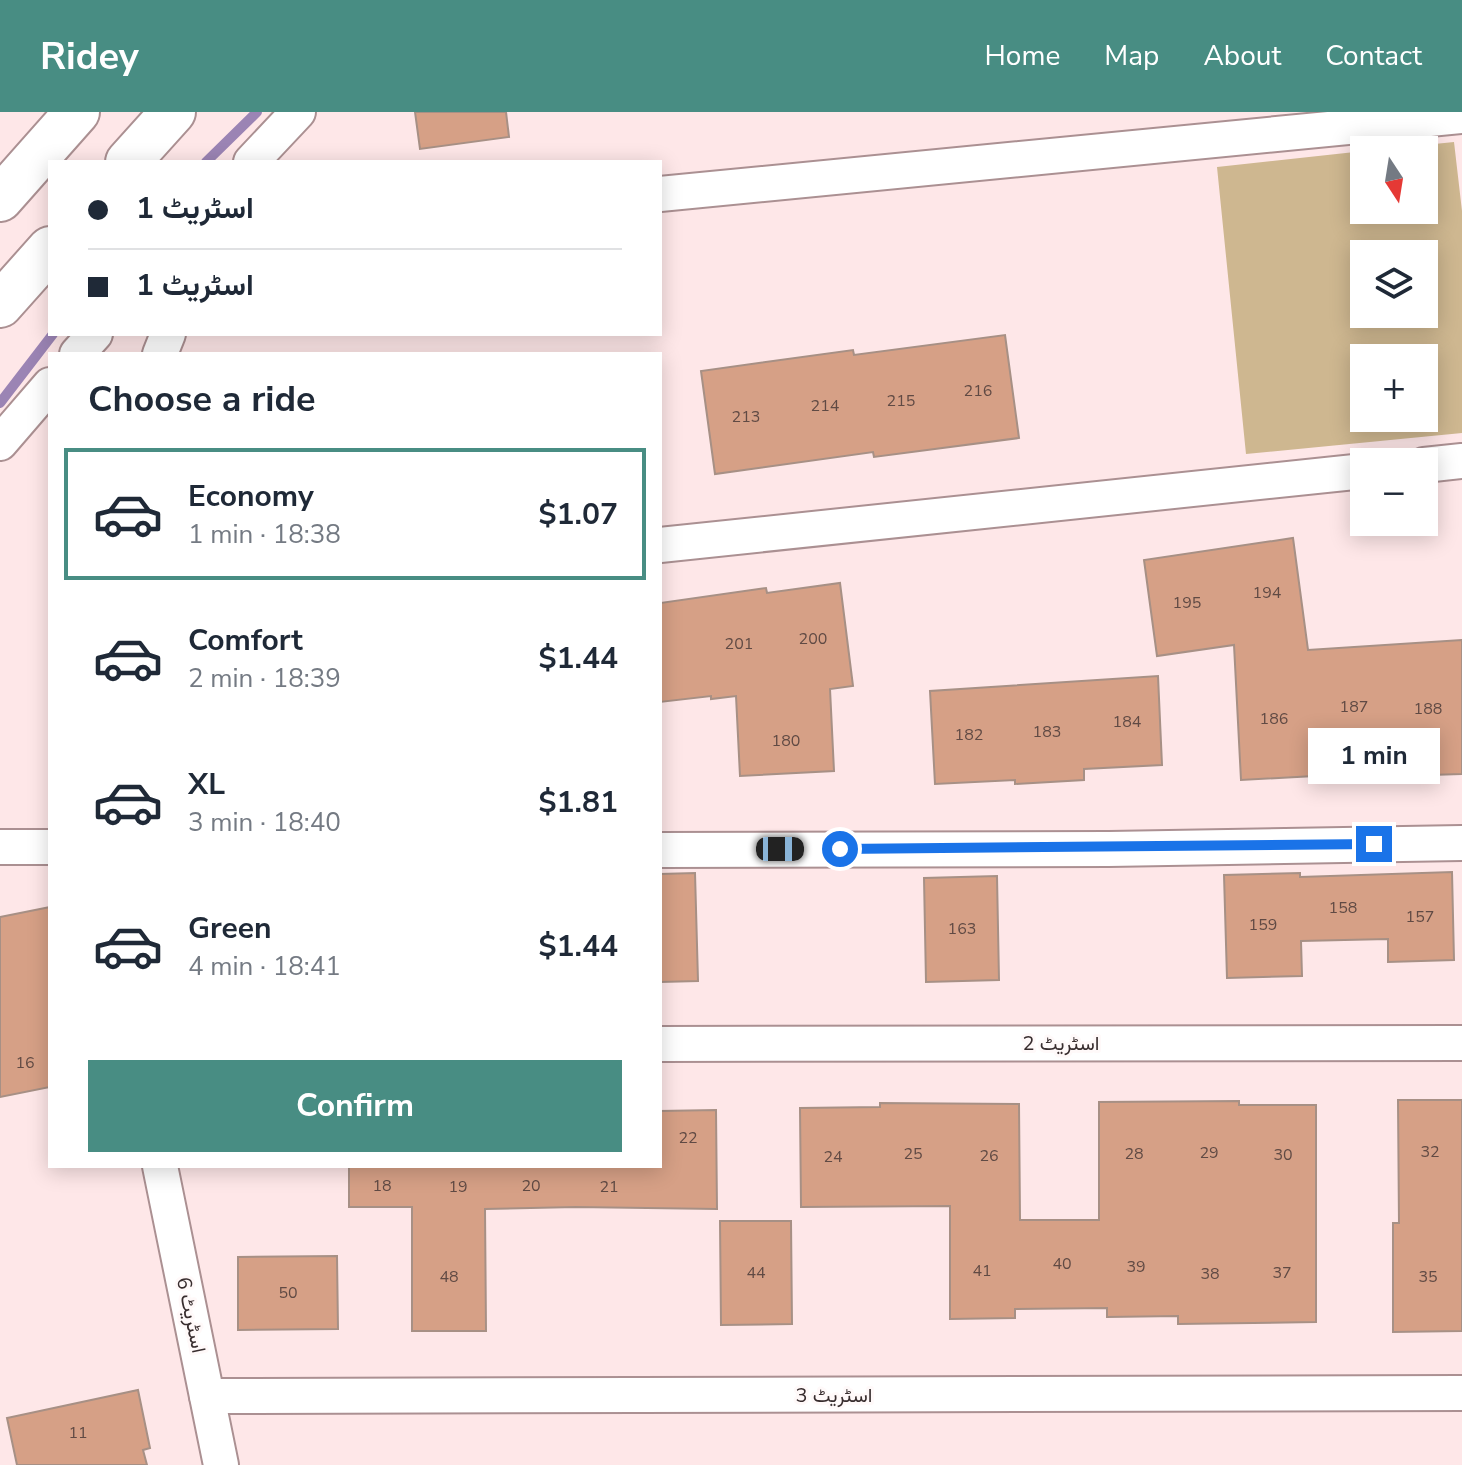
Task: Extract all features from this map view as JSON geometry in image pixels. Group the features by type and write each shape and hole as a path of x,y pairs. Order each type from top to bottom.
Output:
{"highway":[{"path":"0,199 77,112"},
{"path":"130,160 173,112"},
{"path":"0,305 48,251"}],"street":[{"path":"253,160 298,112"},
{"path":"662,194 1462,116"},
{"path":"79,352 93,336"},
{"path":"0,443 48,387"},
{"path":"1438,464 1462,461"},
{"path":"662,545 1350,472"},
{"path":"662,850 1109,849 1462,843"},
{"path":"0,847 48,847"},
{"name":"اسٹریٹ 2","path":"662,1044 1462,1043"},
{"name":"اسٹریٹ 6","path":"160,1168 221,1465"},
{"name":"اسٹریٹ 3","path":"207,1396 1462,1393"}],"shaded area":[{"path":"1454,142 1462,211 1462,433 1246,454 1217,167 1350,153 1350,224 1438,224 1438,144"}],"building":[{"path":"415,112 506,112 509,137 420,149"},
{"path":"1005,335 1019,438 874,457 873,452 715,474 701,371 853,350 854,355"},
{"path":"1293,538 1308,650 1462,640 1462,774 1398,776 1397,764 1314,768 1314,776 1241,780 1234,645 1157,656 1144,560"},
{"path":"840,583 853,686 830,689 834,771 740,776 736,696 662,702 662,603 766,588 767,593"},
{"path":"1158,676 1162,765 1084,769 1084,780 935,784 930,691"},
{"path":"1452,872 1454,960 1388,962 1388,939 1301,941 1302,976 1227,978 1224,875 1300,873 1300,877"},
{"path":"695,873 698,981 662,982 662,874"},
{"path":"997,876 999,980 926,982 924,878"},
{"path":"48,907 48,1087 0,1097 0,917"},
{"path":"1398,1100 1462,1100 1462,1331 1393,1332 1393,1223 1399,1223"},
{"path":"1239,1101 1239,1105 1316,1105 1316,1322 1178,1324 1178,1316 1107,1317 1107,1308 1015,1309 1015,1318 950,1319 950,1206 801,1207 800,1108 880,1107 880,1103 1019,1104 1020,1220 1099,1220 1099,1102"},
{"path":"716,1110 717,1209 485,1209 486,1331 412,1331 412,1207 349,1207 349,1168 662,1168 662,1111"},
{"path":"720,1221 791,1221 792,1324 721,1325"},
{"path":"337,1256 338,1329 238,1330 238,1257"},
{"path":"138,1390 150,1448 143,1450 147,1465 17,1465 7,1418"}],"waterway":[{"path":"208,160 257,112"},
{"path":"0,403 51,336"}],"route":[{"path":"840,849 1109,849 1374,844"}]}
